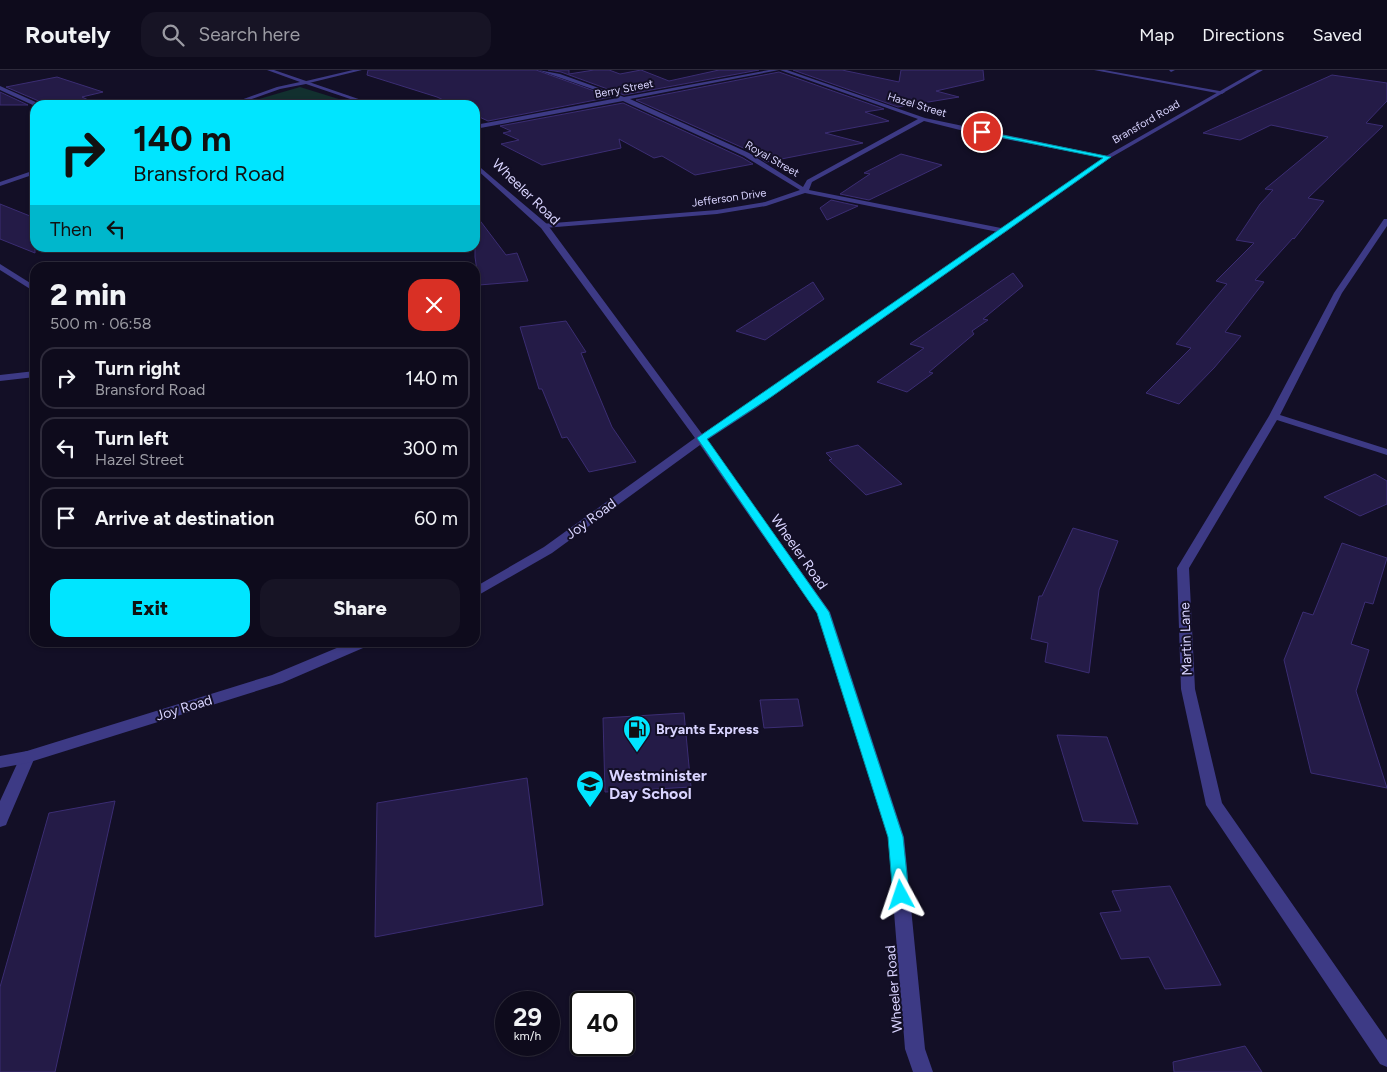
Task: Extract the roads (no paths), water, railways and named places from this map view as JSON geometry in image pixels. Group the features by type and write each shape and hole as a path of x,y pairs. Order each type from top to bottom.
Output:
{"street":[{"path":"269,70 358,100"},
{"path":"244,100 279,88 360,70"},
{"name":"Royal Street","path":"540,70 626,100 728,145 791,180 805,191 1003,231"},
{"name":"Berry Street","path":"480,126 777,70"},
{"name":"Hazel Street","path":"782,70 923,119 964,129 1108,157"},
{"path":"1096,70 1222,92"},
{"name":"Bransford Road","path":"701,438 752,406 1108,157 1260,70"},
{"path":"0,88 30,101"},
{"name":"Jefferson Drive","path":"544,226 717,212 766,204 805,191 809,182 923,119"},
{"name":"Wheeler Road","path":"480,170 544,226 701,438 823,612 896,837 915,1049 923,1072"},
{"path":"0,184 30,174"},
{"name":"Martin Lane","path":"1387,221 1338,293 1274,416 1183,568 1188,689 1214,805 1387,1058"},
{"path":"0,266 30,287"},
{"path":"0,378 30,375"},
{"path":"1274,416 1387,452"},
{"name":"Joy Road","path":"480,590 548,550 701,438"},
{"name":"Joy Road","path":"0,762 27,757 277,679 353,647"},
{"path":"0,820 27,757"}],"place":[{"name":"Bryants Express","path":"637,753"},
{"name":"Westminister Day School","path":"590,808"}]}
